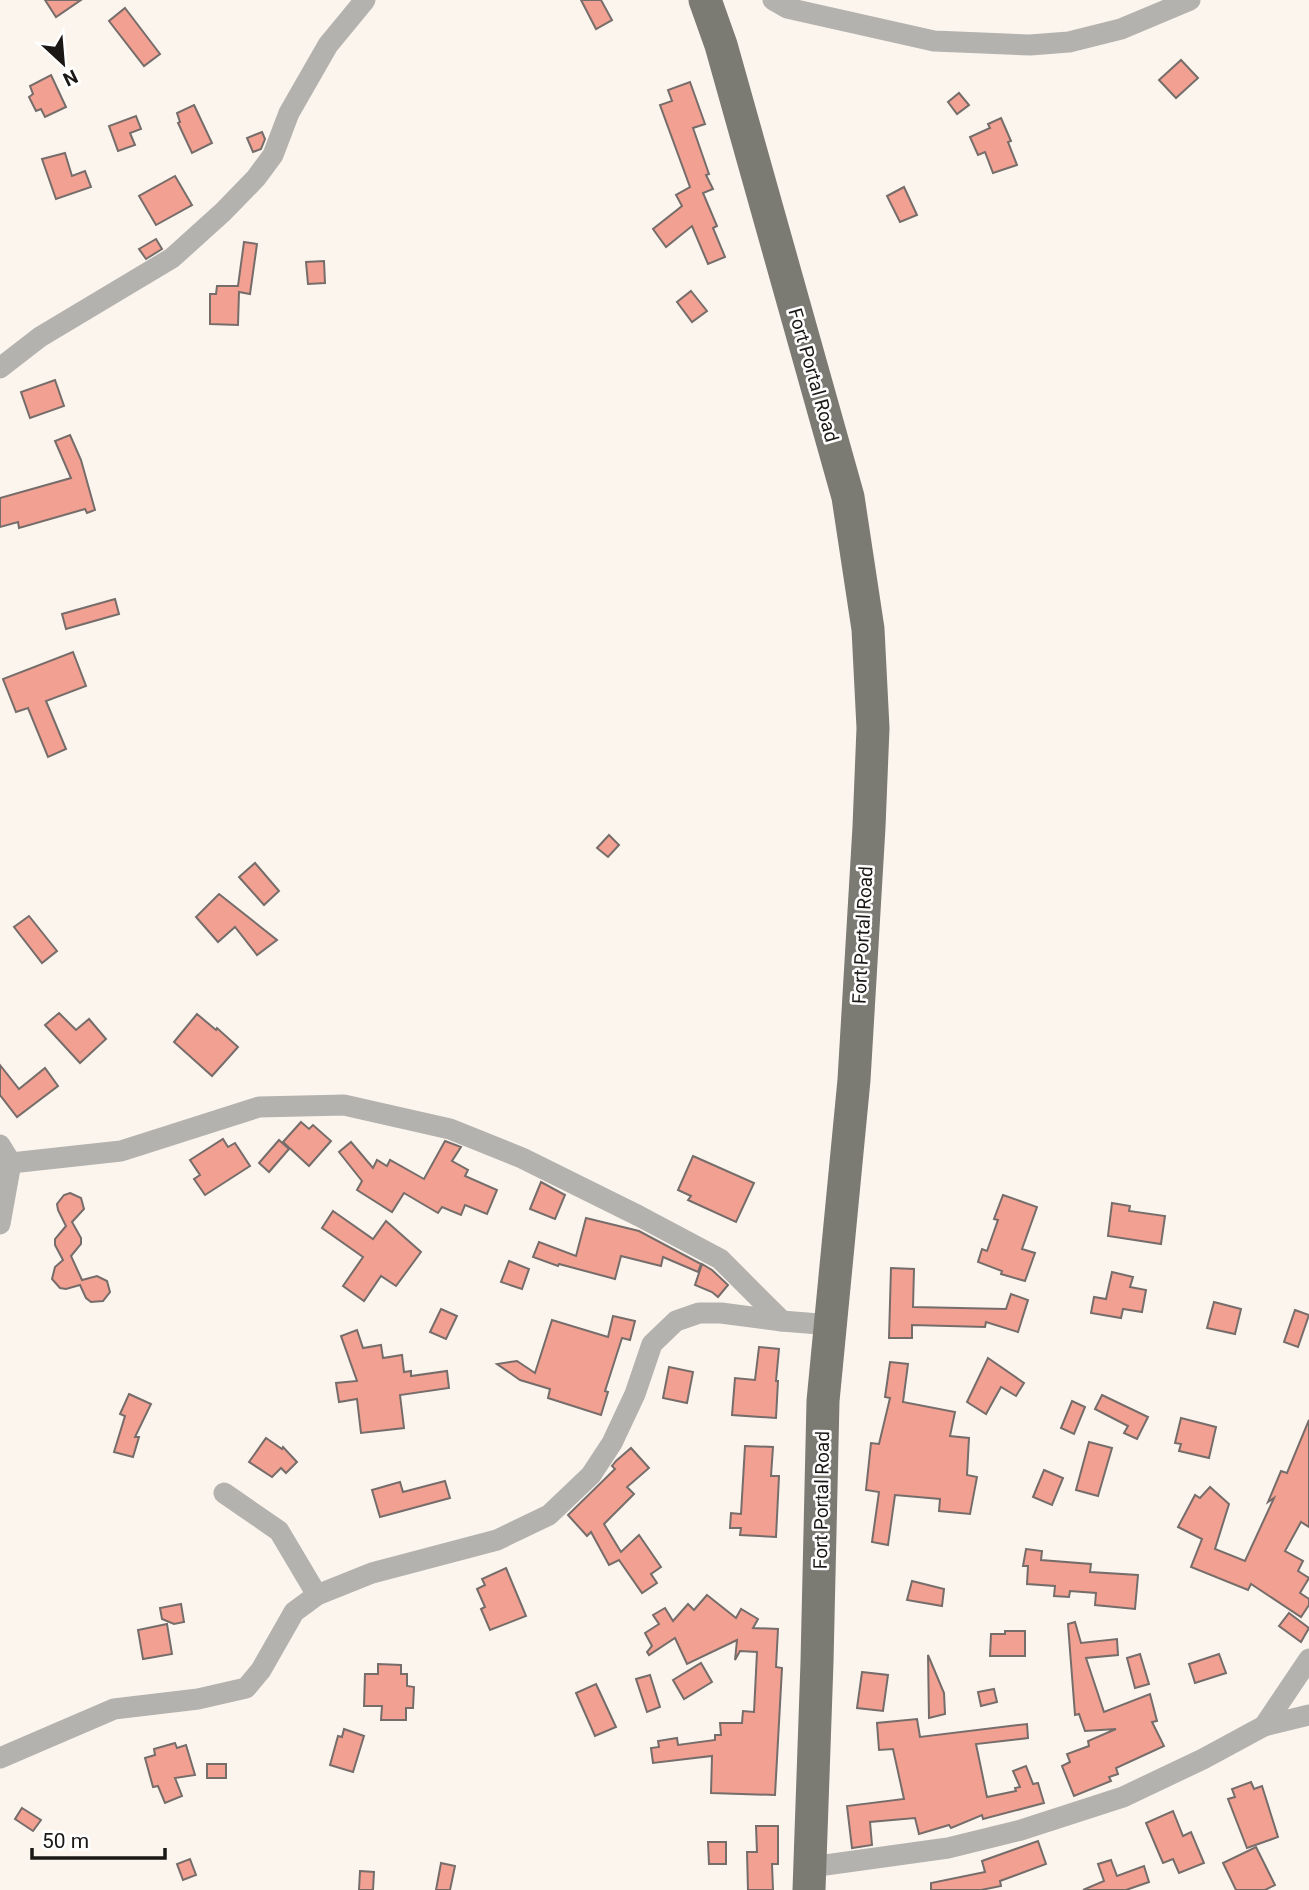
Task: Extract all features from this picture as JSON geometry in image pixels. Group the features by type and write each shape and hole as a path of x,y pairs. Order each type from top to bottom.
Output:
{"main road":[{"name":"Fort Portal Road","path":"705,0 722,45 848,497 868,629 873,728 868,840 854,1080 823,1401 810,1879"}],"street":[{"path":"0,368 40,337 172,258 256,178 273,155 289,113 328,45 365,0"},
{"path":"774,0 787,8 934,41 1030,45 1069,42 1121,29 1190,0"},
{"path":"0,344 11,346 40,337"},
{"path":"0,1224 4,1158 121,1152 259,1107 344,1105 450,1129 523,1158 720,1259 782,1321"},
{"path":"0,1758 114,1709 198,1699 246,1688 261,1670 294,1612 317,1595 372,1573 496,1540 549,1515 591,1475 605,1454 635,1394 652,1344 676,1321 699,1313 746,1315 831,1325"},
{"path":"224,1493 279,1531 317,1595"},
{"path":"1264,1726 1309,1659"},
{"path":"810,1879 1021,1829 1123,1797 1264,1726 1309,1715"}],"building":[{"path":"45,0 81,0 56,17"},
{"path":"581,0 601,0 612,20 596,29"},
{"path":"125,8 160,54 144,66 109,21"},
{"path":"1181,60 1198,78 1176,98 1159,80"},
{"path":"51,75 66,107 45,117 41,109 36,111 29,97 33,94 30,86"},
{"path":"690,82 705,124 693,128 709,174 706,175 713,189 703,193 717,226 713,228 725,257 708,264 692,226 666,247 653,229 682,206 676,195 690,187 660,105 672,101 668,90"},
{"path":"959,93 969,105 957,114 948,102"},
{"path":"194,105 212,143 192,153 178,123 177,113"},
{"path":"136,116 141,129 130,133 135,145 118,151 109,126"},
{"path":"1001,118 1017,165 993,173 985,152 978,155 970,137 990,128 988,124"},
{"path":"262,132 265,139 261,149 253,152 247,138"},
{"path":"65,153 72,176 85,171 91,187 56,199 42,159"},
{"path":"175,176 192,205 156,225 139,196"},
{"path":"904,187 917,215 900,222 887,196"},
{"path":"156,239 162,249 146,259 139,249"},
{"path":"244,242 257,244 250,294 239,292 238,325 210,324 210,294 216,294 217,286 238,286"},
{"path":"324,261 325,283 308,284 306,262"},
{"path":"691,291 707,311 692,322 677,302"},
{"path":"55,380 64,406 30,418 21,392"},
{"path":"70,435 81,460 95,510 87,513 85,509 19,528 18,522 0,527 0,498 71,478 55,441"},
{"path":"115,599 119,614 66,629 62,614"},
{"path":"73,652 86,686 46,701 66,749 48,757 28,708 16,712 3,679"},
{"path":"609,835 619,845 608,857 597,848"},
{"path":"255,863 279,891 264,905 239,877"},
{"path":"219,894 277,940 257,955 235,927 218,942 196,917"},
{"path":"29,916 57,951 42,963 14,927"},
{"path":"59,1013 76,1030 89,1019 106,1039 80,1063 45,1025"},
{"path":"197,1014 238,1047 212,1076 174,1042"},
{"path":"0,1065 19,1089 45,1068 58,1086 17,1117 0,1095"},
{"path":"301,1122 309,1129 313,1125 331,1141 309,1166 283,1142"},
{"path":"223,1139 228,1147 235,1143 250,1166 205,1195 194,1179 200,1175 190,1160"},
{"path":"279,1140 289,1149 269,1172 259,1163"},
{"path":"445,1141 461,1147 452,1161 468,1170 465,1176 497,1190 487,1214 465,1205 461,1215 442,1207 438,1213 404,1193 392,1212 357,1190 362,1181 339,1152 351,1142 373,1168 377,1160 387,1166 390,1160 424,1179"},
{"path":"693,1156 754,1183 736,1222 688,1200 691,1196 678,1190"},
{"path":"541,1182 565,1195 555,1219 530,1209"},
{"path":"70,1193 81,1198 84,1209 72,1222 81,1238 81,1244 71,1256 82,1280 97,1276 107,1281 110,1292 103,1301 91,1302 80,1285 60,1288 52,1279 55,1267 63,1260 55,1245 55,1239 66,1226 57,1204 64,1195"},
{"path":"1003,1195 1037,1207 1022,1249 1035,1253 1025,1281 1001,1274 1002,1271 978,1262 982,1249 987,1251"},
{"path":"1112,1203 1130,1206 1129,1211 1165,1216 1161,1244 1108,1236"},
{"path":"333,1211 373,1239 386,1221 421,1252 396,1286 381,1276 364,1301 343,1286 363,1257 322,1228"},
{"path":"586,1218 639,1231 701,1264 698,1272 663,1257 661,1266 621,1256 615,1279 559,1264 558,1266 533,1257 539,1242 576,1256"},
{"path":"509,1261 529,1269 522,1289 501,1282"},
{"path":"702,1264 728,1285 718,1297 695,1285"},
{"path":"891,1268 914,1269 913,1307 1006,1309 1011,1294 1028,1300 1018,1332 986,1322 985,1327 912,1325 912,1338 889,1338"},
{"path":"1112,1272 1133,1277 1130,1287 1146,1290 1142,1312 1123,1309 1121,1318 1091,1313 1094,1297 1106,1299"},
{"path":"1214,1302 1241,1309 1235,1334 1207,1328"},
{"path":"441,1309 457,1316 446,1339 430,1332"},
{"path":"1295,1310 1309,1315 1298,1347 1284,1342"},
{"path":"613,1316 635,1321 630,1340 622,1338 605,1391 608,1392 601,1415 548,1398 550,1389 520,1380 497,1364 517,1361 535,1373 552,1320 608,1337"},
{"path":"357,1330 363,1348 381,1345 383,1358 402,1355 404,1372 411,1371 411,1376 447,1371 449,1388 400,1395 404,1428 361,1433 357,1399 339,1402 336,1383 357,1381 341,1336"},
{"path":"759,1347 779,1349 776,1418 732,1415 735,1378 755,1380"},
{"path":"988,1358 1024,1383 1016,1396 1001,1387 986,1414 967,1402"},
{"path":"890,1362 908,1364 903,1402 955,1412 950,1436 969,1438 967,1475 977,1477 970,1514 939,1511 940,1499 895,1495 888,1545 872,1542 879,1492 866,1490 871,1443 879,1444 890,1398 885,1397"},
{"path":"669,1367 693,1372 687,1403 663,1398"},
{"path":"129,1394 151,1404 135,1437 139,1437 133,1457 114,1452 125,1416 120,1414"},
{"path":"1102,1395 1148,1417 1137,1439 1124,1433 1128,1426 1095,1409"},
{"path":"1072,1401 1085,1407 1074,1434 1061,1428"},
{"path":"1181,1418 1216,1427 1209,1458 1179,1451 1181,1444 1175,1443"},
{"path":"1309,1420 1309,1527 1301,1522 1285,1551 1303,1561 1298,1571 1309,1578 1300,1593 1309,1599 1309,1605 1301,1617 1251,1584 1248,1590 1191,1567 1202,1539 1178,1527 1195,1495 1200,1498 1210,1487 1229,1504 1215,1549 1245,1561 1274,1498 1268,1502 1281,1471 1287,1473"},
{"path":"266,1438 282,1449 283,1447 297,1462 286,1473 281,1468 272,1477 249,1462"},
{"path":"1089,1442 1112,1448 1098,1496 1076,1490"},
{"path":"745,1446 773,1447 771,1476 779,1476 776,1537 740,1535 741,1528 730,1528 731,1513 741,1514"},
{"path":"631,1448 649,1468 627,1487 634,1494 604,1524 621,1552 639,1535 661,1567 651,1574 657,1583 642,1593 619,1560 609,1565 591,1532 587,1536 568,1515 615,1469 612,1466"},
{"path":"1044,1470 1063,1478 1052,1505 1033,1497"},
{"path":"445,1481 450,1498 380,1517 372,1490 400,1482 403,1492"},
{"path":"1026,1549 1042,1551 1041,1560 1091,1564 1090,1572 1138,1575 1135,1609 1095,1605 1096,1593 1070,1591 1069,1597 1054,1596 1055,1586 1027,1584 1028,1566 1023,1566"},
{"path":"506,1568 526,1616 490,1630 481,1609 485,1607 477,1589 485,1585 482,1579"},
{"path":"912,1581 944,1589 942,1606 907,1600"},
{"path":"707,1595 736,1618 741,1609 758,1619 753,1628 778,1629 776,1667 782,1668 775,1795 711,1793 712,1756 653,1763 651,1748 659,1747 658,1741 677,1738 678,1745 715,1740 715,1735 721,1735 720,1723 742,1723 743,1711 754,1712 757,1652 740,1651 735,1660 737,1640 687,1664 675,1638 649,1655 647,1652 652,1646 645,1633 659,1624 653,1615 665,1608 673,1621 688,1604 694,1610"},
{"path":"181,1604 184,1622 174,1624 162,1619 160,1608"},
{"path":"1289,1613 1309,1628 1301,1642 1279,1626"},
{"path":"1075,1622 1081,1643 1117,1639 1118,1655 1086,1658 1104,1712 1150,1694 1157,1721 1152,1722 1164,1746 1116,1768 1118,1774 1109,1777 1111,1781 1074,1796 1062,1766 1070,1762 1067,1754 1089,1746 1088,1741 1116,1729 1085,1731 1079,1714 1075,1715 1068,1624"},
{"path":"167,1624 172,1654 143,1659 138,1630"},
{"path":"1005,1631 1025,1631 1025,1656 990,1656 991,1634 1005,1634"},
{"path":"1140,1654 1149,1684 1135,1688 1127,1658"},
{"path":"1219,1654 1226,1673 1195,1683 1189,1664"},
{"path":"928,1655 944,1693 945,1714 929,1718"},
{"path":"701,1663 712,1682 684,1699 673,1680"},
{"path":"378,1664 401,1665 401,1674 407,1674 407,1686 414,1687 413,1708 406,1708 406,1720 381,1720 382,1706 364,1706 365,1674 378,1674"},
{"path":"862,1672 888,1675 883,1711 857,1708"},
{"path":"650,1675 660,1707 647,1712 636,1679"},
{"path":"596,1684 616,1727 595,1736 576,1693"},
{"path":"994,1689 997,1702 981,1706 978,1692"},
{"path":"917,1719 920,1737 1027,1724 1028,1738 976,1744 987,1797 1016,1791 1015,1788 1020,1787 1013,1771 1026,1766 1033,1784 1038,1783 1044,1803 983,1819 982,1815 951,1828 949,1825 919,1834 915,1818 870,1822 872,1845 852,1848 847,1806 904,1799 893,1749 879,1750 877,1723"},
{"path":"344,1729 364,1736 353,1772 330,1765 338,1736 342,1737"},
{"path":"175,1743 177,1748 186,1745 195,1775 175,1778 182,1796 165,1803 158,1786 153,1787 145,1758 155,1755 154,1749"},
{"path":"207,1764 226,1764 226,1778 207,1778"},
{"path":"1251,1782 1254,1789 1262,1786 1278,1837 1247,1848 1228,1799 1235,1797 1232,1789"},
{"path":"22,1808 41,1820 33,1831 15,1819"},
{"path":"1173,1811 1183,1836 1191,1832 1204,1863 1179,1873 1173,1859 1163,1863 1146,1823"},
{"path":"756,1826 778,1826 778,1864 772,1864 773,1890 748,1890 747,1852 757,1852"},
{"path":"1038,1841 1046,1864 1000,1881 1001,1886 981,1890 931,1890 931,1883 985,1872 982,1861"},
{"path":"708,1842 726,1842 726,1864 709,1864"},
{"path":"1256,1847 1275,1885 1265,1890 1236,1890 1223,1863"},
{"path":"190,1859 196,1875 183,1880 177,1864"},
{"path":"1111,1860 1117,1876 1144,1866 1149,1882 1126,1890 1083,1890 1104,1881 1098,1864"},
{"path":"441,1863 455,1866 450,1890 436,1890"},
{"path":"360,1871 374,1872 373,1890 359,1890"}]}
